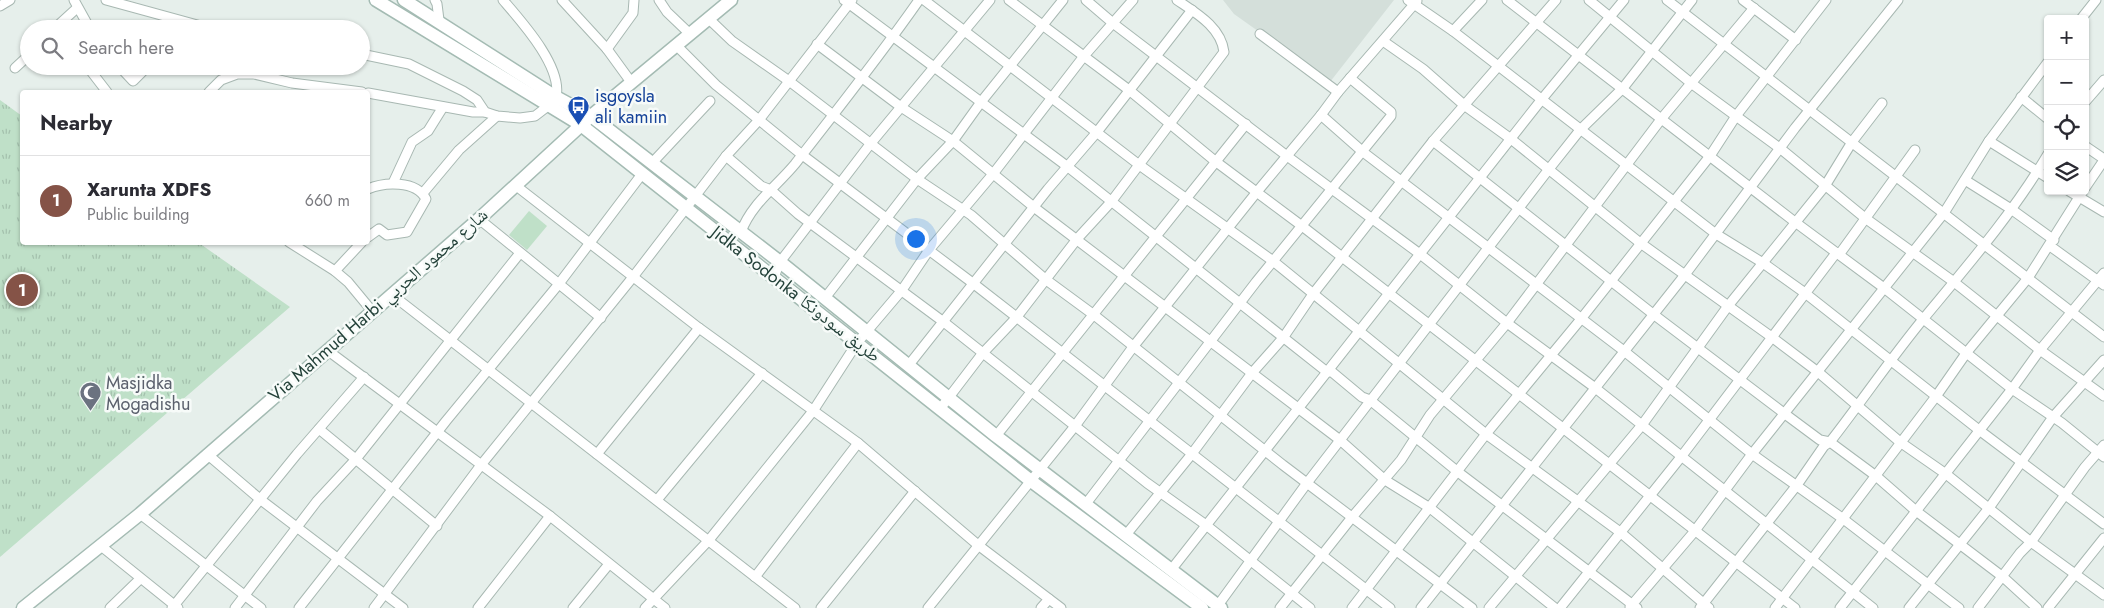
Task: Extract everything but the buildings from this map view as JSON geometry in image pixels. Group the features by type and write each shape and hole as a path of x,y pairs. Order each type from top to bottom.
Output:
{"main road":[{"name":"Jidka Sodonka طريق سودونكا","path":"376,0 552,101 591,116 780,262 996,436 1218,607"},
{"name":"Jidka Sodonka طريق سودونكا","path":"404,0 438,20 552,101 1030,481 1202,608"},
{"name":"Via Mahmud Harbi شارع محمود الحربي","path":"23,608 140,514 479,219 591,116 731,0"}],"street":[{"path":"0,6 10,0"},
{"path":"106,0 170,20"},
{"path":"435,0 438,20"},
{"path":"370,94 473,112 485,112 496,116 520,118 535,116 552,101 557,85 552,69 527,28 503,0"},
{"path":"562,0 607,49 631,82"},
{"path":"607,49 633,13 634,0"},
{"path":"659,0 667,12 690,34"},
{"path":"740,232 748,216 863,78 920,0"},
{"path":"924,0 963,32 1052,96 1138,164 1272,262 1531,469 1620,532 1704,607 1797,485 1824,446 1830,442 1924,319 1984,246 2044,161"},
{"path":"774,277 780,262 840,182 990,0"},
{"path":"1009,0 1129,90 1256,193 1302,226 1389,295 1476,360 1694,532 1794,608"},
{"path":"825,298 917,179 953,141 981,102 1064,0"},
{"path":"1086,0 1114,24 1287,156 1333,188 1372,220 1420,254 1594,387 1873,608"},
{"path":"645,608 709,540 813,411 858,343 902,290 929,250 993,174 1084,56 1114,24 1133,0"},
{"path":"940,409 982,354 1016,318 1077,239 1111,202 1224,52 1223,42 1215,30 1177,0"},
{"path":"1453,31 1482,0"},
{"path":"1507,0 1795,222 1884,288 2012,389 2053,417 2101,455"},
{"path":"1125,536 1191,455 1252,373 1283,338 1313,294 1433,141 1556,0"},
{"path":"1589,0 1691,82 1781,149 1865,218 1954,282 2040,350 2104,396"},
{"path":"1170,570 1389,295 1479,178 1624,0"},
{"path":"1667,0 2104,337"},
{"path":"1218,607 1307,482 1460,286 1518,208 1580,130 1622,88 1692,0"},
{"path":"1743,0 1796,40"},
{"path":"1352,608 1486,434 1581,319 1639,242 1710,156 1736,116 1826,0"},
{"path":"1421,608 1564,428 1594,387 1684,276 1750,187 1898,0"},
{"path":"2084,15 2096,0"},
{"path":"374,608 438,526 481,465 601,318 726,156 759,120 848,1 1068,167 1327,372 1332,372 1362,397 1370,400 1458,472 1546,540 1589,570 1633,607 1944,213 1989,142 2044,67"},
{"path":"928,608 1075,426 1164,307 1338,92 1414,2 1716,234 1763,263 1805,293 1937,395 1979,430 2104,524"},
{"path":"63,20 76,4 85,20"},
{"path":"1280,608 1384,480 1417,437 1443,398 1507,322 1662,118 1691,82 1726,44 1754,8"},
{"path":"908,366 945,322 1004,244 1097,132 1192,10"},
{"path":"709,19 732,41 962,211 1178,383 1472,608"},
{"path":"1260,34 1338,92"},
{"path":"1383,41 1423,69 1464,105 1511,139 1639,242 1818,372 1900,442 1946,474 2031,542 2104,595"},
{"path":"817,44 901,107 953,141 1035,208 1340,440 1384,480 1430,508 1555,608"},
{"path":"677,46 716,85 801,154 974,284 1191,455 1390,608"},
{"path":"370,56 409,64 477,100 485,112"},
{"path":"15,68 20,63"},
{"path":"94,75 105,90"},
{"path":"128,75 133,80 138,75"},
{"path":"211,90 217,83 234,75"},
{"path":"258,75 292,84 344,90"},
{"path":"1085,505 1148,420 1272,262 1391,116 1391,112 1350,78"},
{"path":"2089,97 2104,80"},
{"path":"2021,97 2044,116"},
{"path":"652,163 710,101"},
{"path":"1489,608 1642,426 1728,306 1826,186 1852,142 1882,103"},
{"path":"393,183 412,142 428,131 443,107"},
{"path":"1321,115 1363,152 1535,286 1624,351 1752,454 1842,518 1959,608"},
{"path":"423,193 459,150 496,116"},
{"path":"996,436 1061,352 1094,315 1123,274 1246,124"},
{"path":"1433,141 1740,380 1820,440 1830,442 1876,476 1916,511 2003,576 2037,608"},
{"path":"1989,142 2044,176"},
{"path":"2089,149 2104,159 2089,183"},
{"path":"1560,608 1649,495 1682,457 1836,253 1841,252 1915,150"},
{"path":"726,156 762,186 771,190 781,201 945,322 982,354 1160,492 1206,525 1310,608"},
{"path":"299,608 393,488 558,285 642,174"},
{"path":"1965,180 2011,209 2101,283"},
{"path":"370,189 393,183 423,193 426,198 423,208 408,232 387,235 379,229 370,236"},
{"path":"515,186 699,328 858,443 978,545 1061,608"},
{"path":"1775,608 1937,395 1967,352 2028,278 2081,195"},
{"path":"2086,195 2104,212"},
{"path":"479,219 601,318"},
{"path":"335,271 359,245"},
{"path":"299,246 348,282 372,311"},
{"path":"235,608 318,501 356,459 520,253"},
{"path":"1840,608 2012,389 2040,350 2071,312 2101,283 2104,273"},
{"path":"391,294 795,608"},
{"path":"597,454 699,328"},
{"path":"327,350 399,403 437,434 550,516 665,608"},
{"path":"1909,608 1989,508 2053,417 2104,360"},
{"path":"657,500 762,373"},
{"path":"101,546 175,607 319,429 364,377"},
{"path":"319,429 438,526"},
{"path":"755,577 858,443"},
{"path":"1978,608 2020,553 2031,542 2064,494 2101,455 2104,445"},
{"path":"207,454 262,500 403,608"},
{"path":"821,608 915,491"},
{"path":"140,514 261,608"},
{"path":"478,608 550,516"},
{"path":"2048,608 2104,538"},
{"path":"573,608 609,564"},
{"path":"110,608 140,579"},
{"path":"1041,608 1049,599"}],"shaded area":[{"path":"1223,0 1394,0 1330,82 1234,14"}],"green space":[{"path":"0,100 20,115 20,245 202,245 290,307 0,557"},
{"path":"529,211 547,226 527,250 509,235"}],"place":[{"name":"isgoysla ali kamiin","path":"579,125"},
{"name":"Xarunta XDFS","path":"22,290"},
{"name":"Masjidka Mogadishu","path":"90,412"}]}
